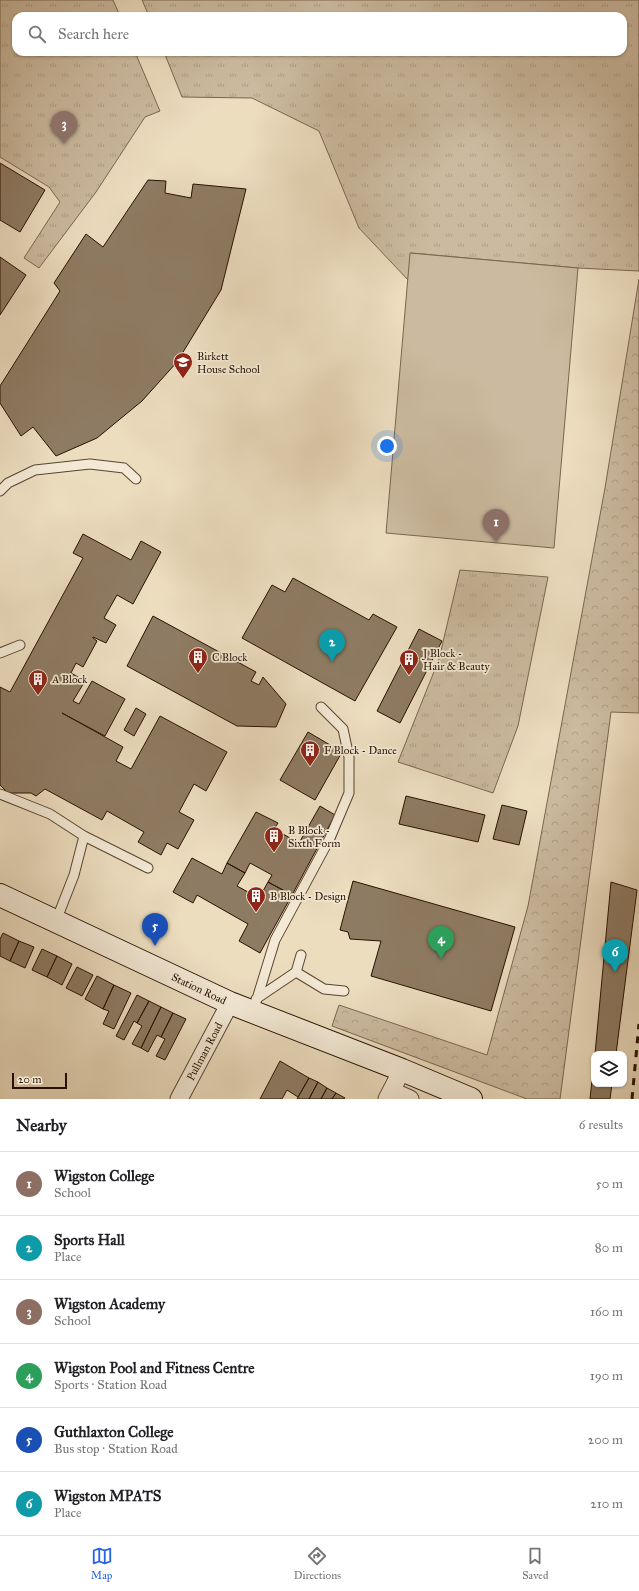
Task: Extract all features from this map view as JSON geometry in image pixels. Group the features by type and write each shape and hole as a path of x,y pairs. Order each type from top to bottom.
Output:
{"main road":[{"name":"Station Road","path":"0,895 230,1003 254,1006 471,1099"}],"street":[{"name":"Pullman Road","path":"179,1099 230,1003"},
{"path":"402,1070 389,1095 410,1099"}],"lane":[{"path":"0,491 8,483 35,470 90,464 124,468 136,479"},
{"path":"0,653 20,646"},
{"path":"254,1006 275,940 330,838 349,793 349,757 344,729 320,708"},
{"path":"0,794 50,814 84,836 148,868"},
{"path":"56,921 74,875 84,836"},
{"path":"254,1006 296,972 301,955"},
{"path":"296,972 324,989 344,991"}],"green space":[{"path":"0,0 113,0 118,12 12,12 12,56 137,56 160,111 145,117 96,192 39,268 24,258 60,202 49,187 0,157"},
{"path":"142,0 639,0 639,271 578,268 411,253 408,280 359,228 319,131 252,98 182,97 166,56 627,56 627,12 147,12"},
{"path":"410,253 578,268 554,548 386,533"},
{"path":"639,279 639,713 611,712 560,1099 527,1099 332,1026 339,1005 487,1055 528,906 605,488"},
{"path":"460,570 548,577 518,726 493,793 398,762 439,659"}],"building":[{"path":"0,163 45,190 20,232 0,220"},
{"path":"148,180 166,181 165,193 191,198 193,184 246,189 221,290 177,362 142,401 97,438 56,456 33,427 21,436 0,403 0,386 60,291 54,283 86,234 103,247"},
{"path":"0,257 26,275 0,315"},
{"name":"A Block","path":"83,534 131,560 141,541 161,552 133,604 117,595 104,618 116,625 106,643 93,637 97,641 83,667 76,663 71,673 85,681 73,701 79,704 92,681 125,699 105,736 62,713 123,747 116,761 131,769 160,716 227,752 206,791 194,784 179,812 194,820 178,849 167,843 161,855 138,842 144,832 107,811 102,820 45,789 36,796 31,793 8,793 0,785 0,687 10,692 83,558 73,553"},
{"path":"293,578 369,620 373,614 397,627 355,701 242,638 272,585 285,592"},
{"name":"C Block","path":"153,616 256,672 251,681 259,685 263,677 286,704 276,727 237,726 127,666"},
{"name":"J Block - Hair & Beauty","path":"419,629 442,641 400,723 377,711"},
{"path":"136,708 146,714 134,736 124,730"},
{"name":"F Block - Dance","path":"308,732 342,752 315,800 280,780"},
{"path":"406,796 485,815 478,842 399,824"},
{"path":"502,805 527,811 519,845 493,839"},
{"name":"B Block - Sixth Form","path":"320,806 335,815 292,895 268,882 272,875 250,863 245,873 227,863 256,812 278,823 274,829 299,843"},
{"name":"B Block - Design","path":"192,858 222,874 227,863 245,873 237,886 259,898 268,882 292,895 260,953 239,941 248,924 197,895 193,903 173,892"},
{"path":"353,881 515,927 491,1011 371,976 381,941 350,939 348,932 340,930"},
{"path":"611,882 637,890 616,1051 595,1051"},
{"path":"3,933 19,941 10,961 0,956 0,939"},
{"path":"19,941 34,947 25,968 10,961"},
{"path":"42,949 57,956 47,977 32,970"},
{"path":"57,956 72,964 62,985 47,977"},
{"path":"77,967 93,975 82,996 66,988"},
{"path":"97,976 114,985 103,1009 85,999"},
{"path":"114,985 131,993 114,1029 103,1024 109,1011 103,1009"},
{"path":"137,995 149,1001 137,1023 134,1021 124,1040 116,1036"},
{"path":"149,1001 161,1007 141,1048 132,1044 142,1026 137,1023"},
{"path":"161,1007 173,1013 161,1037 157,1035 148,1052 141,1048"},
{"path":"173,1013 186,1019 165,1060 156,1056 165,1039 161,1037"},
{"path":"280,1061 309,1078 298,1097 287,1090 282,1099 260,1099"},
{"path":"309,1078 318,1082 309,1099 297,1099"},
{"path":"318,1082 327,1088 321,1099 309,1099"},
{"path":"591,1087 612,1087 610,1099 590,1099"},
{"path":"327,1088 336,1093 332,1099 321,1099"},
{"path":"336,1093 345,1098 332,1099"}],"railway":[{"path":"632,1099 639,1024"}],"place":[{"name":"Wigston Academy","path":"64,144"},
{"name":"Birkett House School","path":"183,379"},
{"name":"Wigston College","path":"496,542"},
{"name":"Sports Hall","path":"332,662"},
{"name":"C Block","path":"198,674"},
{"name":"J Block - Hair & Beauty","path":"409,676"},
{"name":"A Block","path":"38,696"},
{"name":"F Block - Dance","path":"310,767"},
{"name":"B Block - Sixth Form","path":"274,853"},
{"name":"B Block - Design","path":"256,913"},
{"name":"Guthlaxton College","path":"155,946"},
{"name":"Wigston Pool and Fitness Centre","path":"441,959"},
{"name":"Wigston MPATS","path":"615,972"}]}
